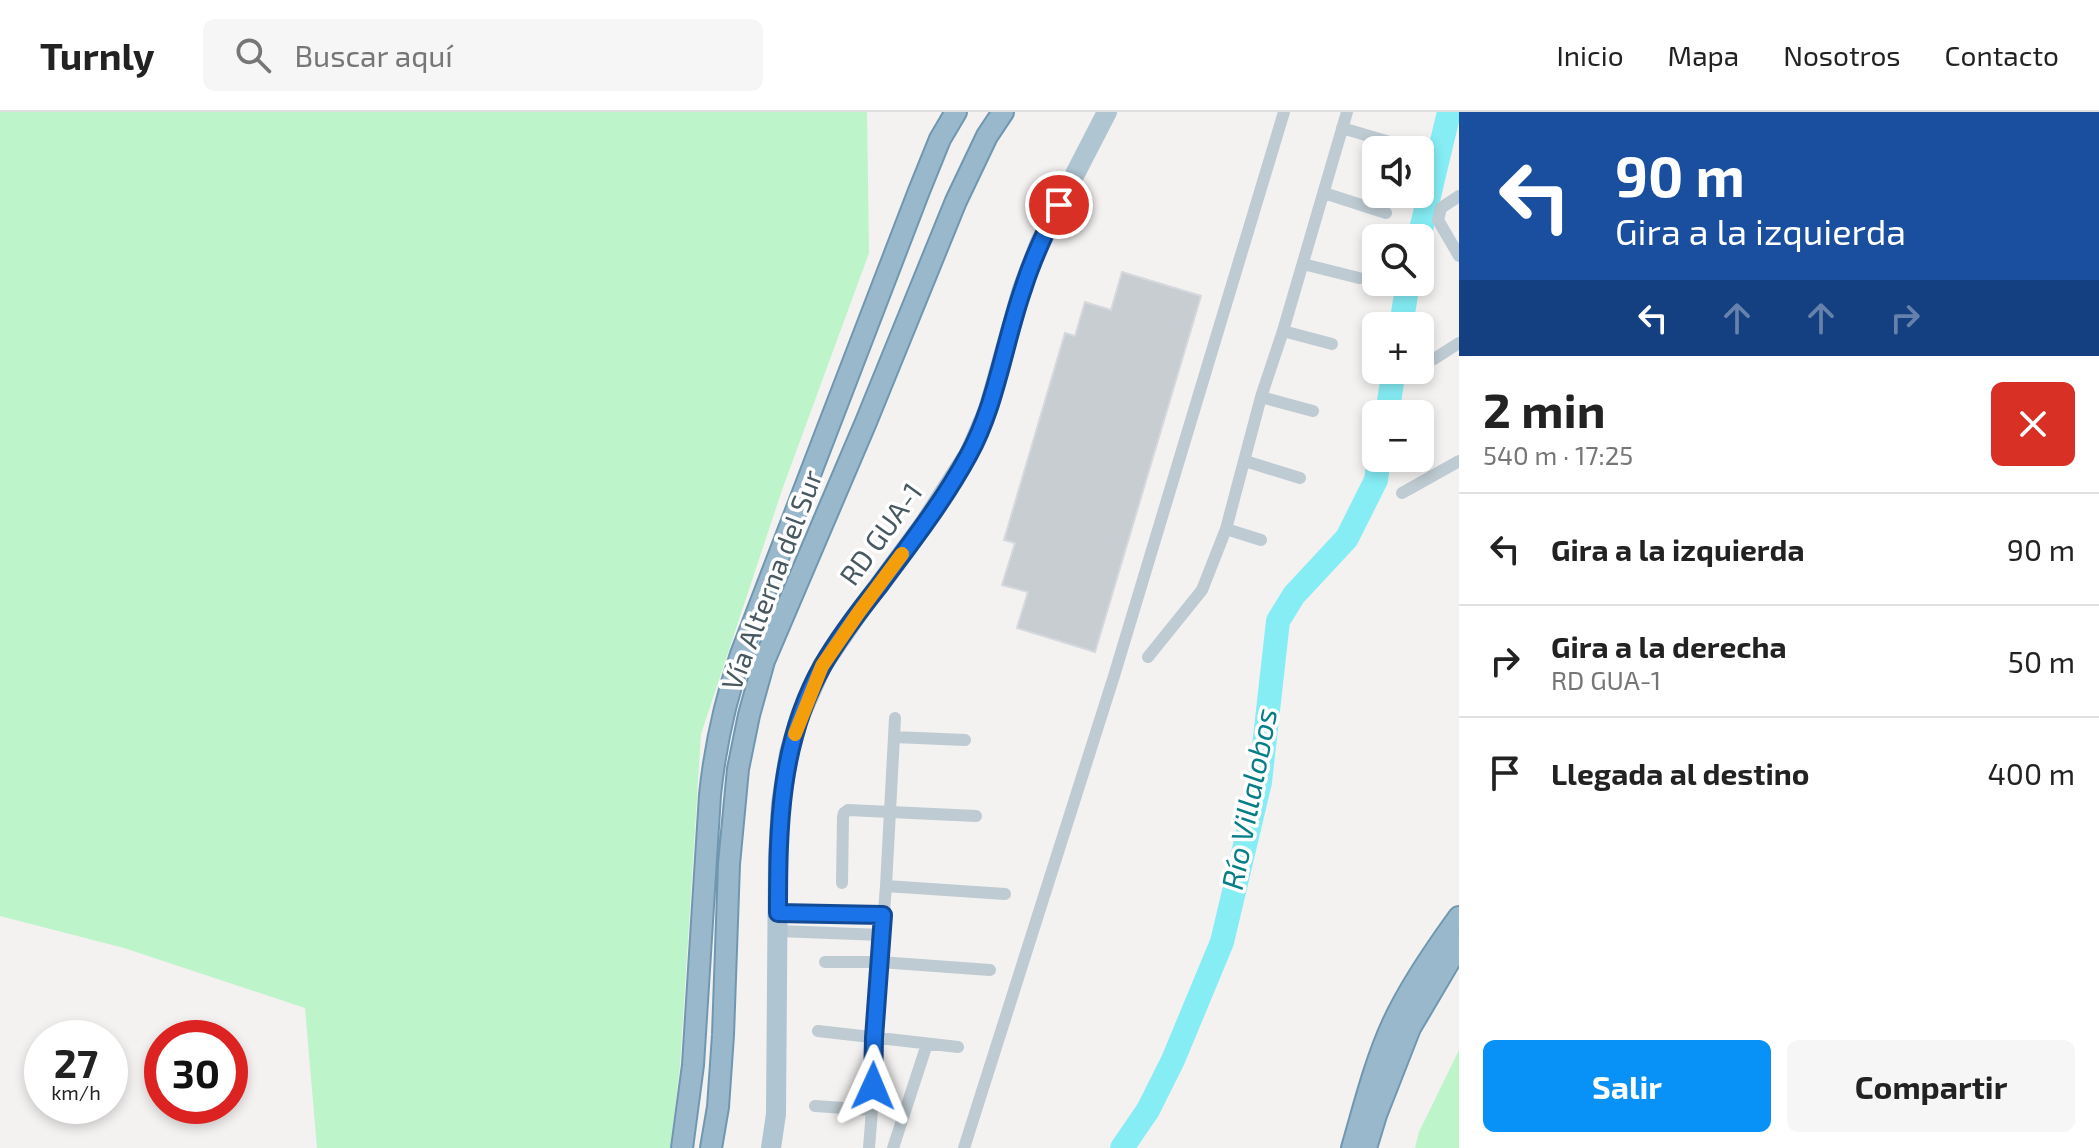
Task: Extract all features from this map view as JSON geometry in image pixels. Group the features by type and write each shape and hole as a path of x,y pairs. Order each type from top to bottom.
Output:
{"highway":[{"name":"Vía Alterna del Sur","path":"682,1148 693,1065 710,795 721,719 741,654 919,191 940,139 956,112"},
{"name":"Vía Alterna del Sur","path":"711,1148 718,1107 729,864 738,769 764,661 956,201 987,136 1003,112"},
{"path":"1352,1148 1393,1023 1459,917"},
{"path":"1366,1148 1410,1028 1459,945"}],"main road":[{"name":"RD GUA-1","path":"771,1148 776,1114 781,803 789,753 799,719 822,666 924,524 969,454 988,410 1022,289 1040,242 1107,112"}],"street":[{"path":"964,1148 1114,676 1284,112"},
{"path":"1148,657 1202,590 1226,529 1261,397 1347,112"},
{"path":"1342,128 1369,136"},
{"path":"1324,193 1386,213"},
{"path":"1459,196 1441,208 1438,220 1459,256"},
{"path":"1303,264 1359,278"},
{"path":"1283,331 1332,344"},
{"path":"1434,359 1459,343"},
{"path":"1261,397 1313,411"},
{"path":"1245,461 1300,478"},
{"path":"1402,493 1459,461"},
{"path":"1226,529 1261,540"},
{"path":"869,1148 895,718"},
{"path":"894,737 965,740"},
{"path":"842,883 844,813 848,810 976,816"},
{"path":"886,886 1005,894"},
{"path":"778,922 883,915"},
{"path":"778,922 882,935"},
{"path":"825,962 880,962 990,970"},
{"path":"818,1031 958,1047"},
{"path":"893,1148 927,1044"},
{"path":"815,1106 872,1110"}],"green space":[{"path":"0,112 867,112 869,253 782,490 701,734 680,1066 670,1148 317,1148 305,1008 124,948 0,916"},
{"path":"1459,1050 1459,1148 1415,1148 1419,1132"}],"building":[{"path":"1122,272 1201,296 1095,652 1017,628 1028,592 1002,585 1015,543 1004,540 1065,333 1075,336 1085,302 1111,310"}],"waterway":[{"name":"Río Villalobos","path":"1422,224 1449,112"},
{"name":"Río Villalobos","path":"1403,312 1406,296"},
{"name":"Río Villalobos","path":"1389,400 1392,384"},
{"name":"Río Villalobos","path":"1122,1148 1148,1110 1173,1060 1222,942 1260,782 1278,621 1294,595 1347,538 1377,472"}],"slow traffic":[{"path":"795,734 822,666 902,554"}],"route":[{"path":"873,1086 883,915 778,913 781,803 789,753 799,719 822,666 924,524 969,454 988,410 1022,289 1040,242 1059,205"}]}
